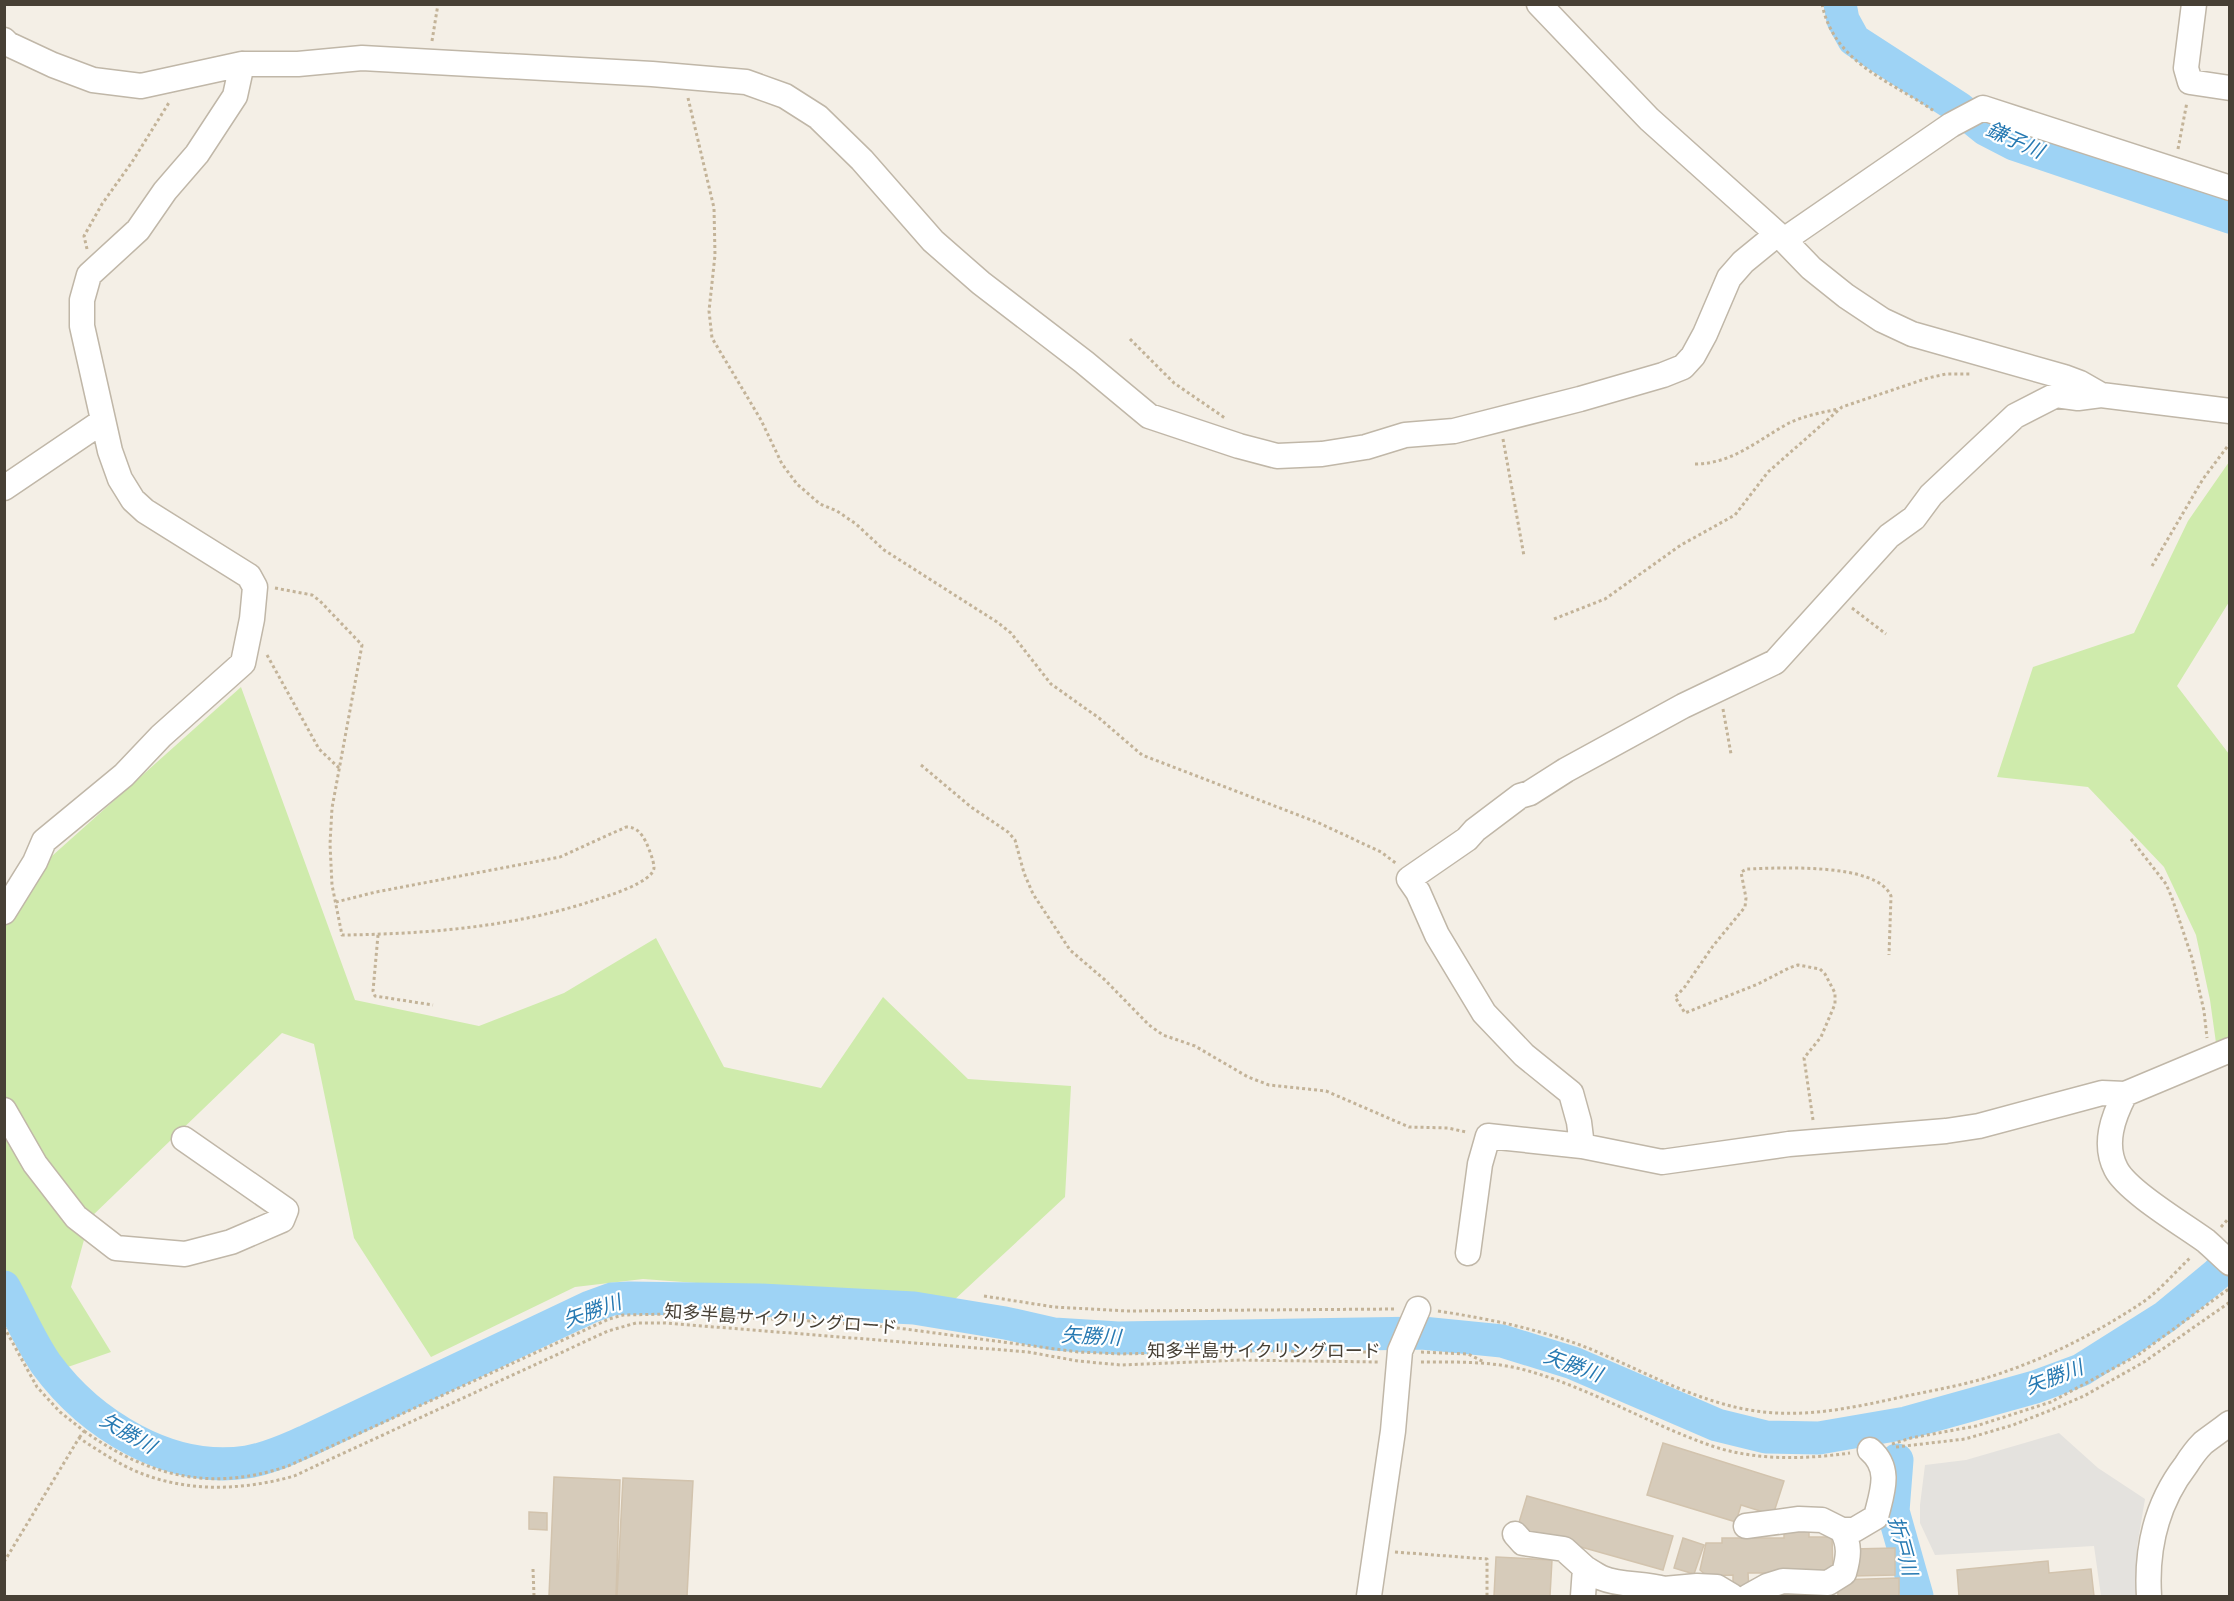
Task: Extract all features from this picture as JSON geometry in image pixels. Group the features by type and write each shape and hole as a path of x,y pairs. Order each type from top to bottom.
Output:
{"street":[{"path":"1539,4 1649,119 1780,237 1810,268 1846,296 1882,320 1912,334 2064,377 2102,395"},
{"path":"2194,4 2186,68 2190,82 2229,88"},
{"path":"4,40 53,65 93,80 141,86 242,64 298,64 362,58 746,82 785,96 818,117 862,160 933,241 981,283 1084,362 1149,416 1277,456 1317,455 1366,447 1405,435 1454,430 1580,399 1683,367 1694,356 1729,278 1743,262 1951,125 1983,108 2229,188"},
{"path":"4,912 36,862 44,841 124,775 160,736 243,663 255,587 249,576 145,511 133,500 120,479 110,451 82,326 82,300 89,275 138,230 165,191 197,154 235,96 242,64"},
{"path":"1582,1146 1579,1122 1571,1093 1524,1055 1484,1013 1437,935 1418,892 1409,879 1467,839 1475,830 1520,796 1530,793 1566,770 1683,706 1775,662 1889,536 1914,518 1931,495 2015,416 2056,395 2078,398 2102,395 2229,411"},
{"path":"4,488 103,421"},
{"path":"1468,1253 1480,1164 1488,1136 1582,1146 1662,1162 1822,1141 1946,1131 1979,1126 2102,1093 2125,1094 2220,1055"},
{"path":"2125,1094 2111,1126 2111,1150 2116,1169 2126,1182 2216,1251"},
{"path":"4,1110 35,1164 76,1217 116,1248 185,1254 231,1242 282,1220 286,1210 184,1139"},
{"path":"1369,1596 1393,1431 1400,1353 1418,1308"},
{"path":"2149,1596 2148,1562 2160,1509 2168,1492 2202,1444 2229,1423"},
{"path":"1746,1526 1799,1519 1822,1520 1842,1530 1854,1530 1876,1517 1884,1487 1883,1467 1880,1458 1870,1450"},
{"path":"1749,1596 1767,1586 1783,1581 1828,1583 1844,1573 1849,1542 1842,1530"},
{"path":"1515,1534 1523,1544 1564,1549 1585,1568 1602,1578 1650,1585 1664,1592 1696,1586 1717,1587 1732,1596"},
{"path":"1583,1596 1585,1568"}],"path":[{"path":"429,62 438,4"},
{"path":"1822,4 1824,17 1837,42 1853,60 1933,110 1951,125"},
{"path":"689,77 687,92 689,104 714,208 715,255 709,311 712,338 761,420 782,464 797,484 820,504 837,511 856,524 884,550 960,597 1011,633 1051,684 1099,718 1142,755 1319,823 1365,844 1381,852 1409,879"},
{"path":"2174,171 2190,82"},
{"path":"89,275 84,236 166,105 172,99"},
{"path":"1130,339 1174,383 1228,420"},
{"path":"1695,464 1710,464 1744,451 1791,422 1841,409 1928,378 1946,374 1977,375"},
{"path":"1554,619 1605,599 1681,545 1735,515 1768,472 1841,409"},
{"path":"1499,418 1524,556"},
{"path":"2152,566 2194,494 2229,444"},
{"path":"253,583 312,595 362,645 332,808 330,844 332,885 342,935 447,931 554,913 597,900 643,881 652,874 654,867 641,832 632,827 626,827 560,857 376,892 336,903"},
{"path":"1835,595 1886,634"},
{"path":"251,622 313,740 339,768"},
{"path":"1720,689 1731,754"},
{"path":"921,765 971,807 1008,832 1015,840 1024,873 1033,894 1070,950 1105,980 1149,1025 1163,1035 1195,1046 1248,1077 1269,1085 1326,1091 1409,1126 1448,1128 1488,1136"},
{"path":"2131,839 2166,884 2172,898 2192,958 2204,1011 2220,1055"},
{"path":"1822,1141 1814,1128 1804,1058 1821,1037 1835,1004 1835,993 1820,969 1798,965 1758,984 1685,1013 1675,997 1745,908 1745,885 1741,872 1747,869 1846,871 1882,885 1891,896 1889,955"},
{"path":"378,935 373,991 375,996 433,1005"},
{"path":"984,1296 1054,1307 1127,1311 1418,1308 1488,1318 1538,1330 1708,1399 1744,1409 1785,1414 1833,1412 1971,1382 2007,1372 2055,1352 2140,1305 2216,1251 2229,1217"},
{"path":"1870,1450 1911,1438 1976,1426 2051,1402 2138,1354 2229,1288"},
{"name":"知多半島サイクリングロード","path":"79,1438 123,1465 150,1477 177,1484 222,1488 264,1485 294,1476 608,1331 636,1323 665,1323 1028,1352 1078,1361 1121,1365 1400,1353 1523,1369 1564,1383 1716,1447 1759,1456 1813,1458 1965,1439 2051,1410 2084,1396 2144,1362 2229,1302"},
{"path":"4,1327 37,1387 60,1412 84,1431 127,1458 153,1469 181,1477 223,1479 261,1475 288,1466 609,1319 623,1315 670,1314 890,1327 1078,1352 1121,1354 1242,1350 1468,1354 1487,1364"},
{"path":"4,1562 84,1431"},
{"path":"1376,1549 1428,1556 1464,1556 1487,1559 1487,1596"},
{"path":"533,1569 534,1596"}],"green space":[{"path":"2229,462 2229,602 2177,686 2229,754 2229,1044 2217,1050 2210,1000 2196,935 2164,867 2088,787 1997,777 2033,667 2134,633 2188,521"},
{"path":"241,687 355,1000 479,1026 564,993 656,938 724,1067 821,1088 883,997 968,1079 1071,1086 1065,1197 952,1302 643,1279 575,1287 431,1357 354,1238 314,1044 282,1033 90,1218 71,1287 111,1352 65,1368 5,1270 5,898"}],"shaded area":[{"path":"2059,1433 2098,1468 2145,1499 2137,1547 2136,1596 2101,1596 2094,1546 1935,1555 1920,1523 1925,1465 1966,1460"}],"building":[{"path":"1663,1443 1784,1481 1773,1515 1741,1505 1736,1522 1647,1495"},
{"path":"554,1477 620,1480 616,1596 549,1596"},
{"path":"623,1478 693,1481 687,1596 617,1596"},
{"path":"1527,1496 1673,1536 1663,1570 1517,1529"},
{"path":"529,1512 547,1513 547,1530 529,1529"},
{"path":"1809,1524 1809,1537 1832,1537 1833,1573 1748,1573 1749,1590 1733,1591 1733,1575 1707,1576 1700,1570 1706,1543 1722,1543 1722,1538 1784,1538 1784,1525"},
{"path":"1683,1538 1704,1545 1694,1574 1674,1568"},
{"path":"1895,1548 1895,1575 1853,1576 1853,1549"},
{"path":"1496,1557 1552,1560 1550,1596 1494,1596"},
{"path":"2048,1561 2049,1573 2091,1569 2094,1596 1959,1596 1957,1570"},
{"path":"1899,1578 1899,1596 1838,1596 1837,1580"},
{"path":"1825,1588 1825,1596 1771,1596 1771,1589"}],"waterway":[{"name":"鎌子川","path":"1840,4 1843,20 1854,40 1959,108 1985,129 2014,144 2230,217"},
{"name":"矢勝川","path":"4,1287 46,1364 85,1406 109,1425 161,1452 189,1460 218,1464 247,1462 278,1453 590,1307 612,1299 629,1298 760,1300 914,1308 1005,1323 1054,1334 1118,1338 1422,1333 1502,1341 1573,1363 1717,1425 1766,1437 1819,1438 1906,1423 2035,1387 2081,1370 2165,1317 2217,1274 2230,1259"},
{"name":"折戸川","path":"1897,1460 1893,1511 1917,1596"}]}
